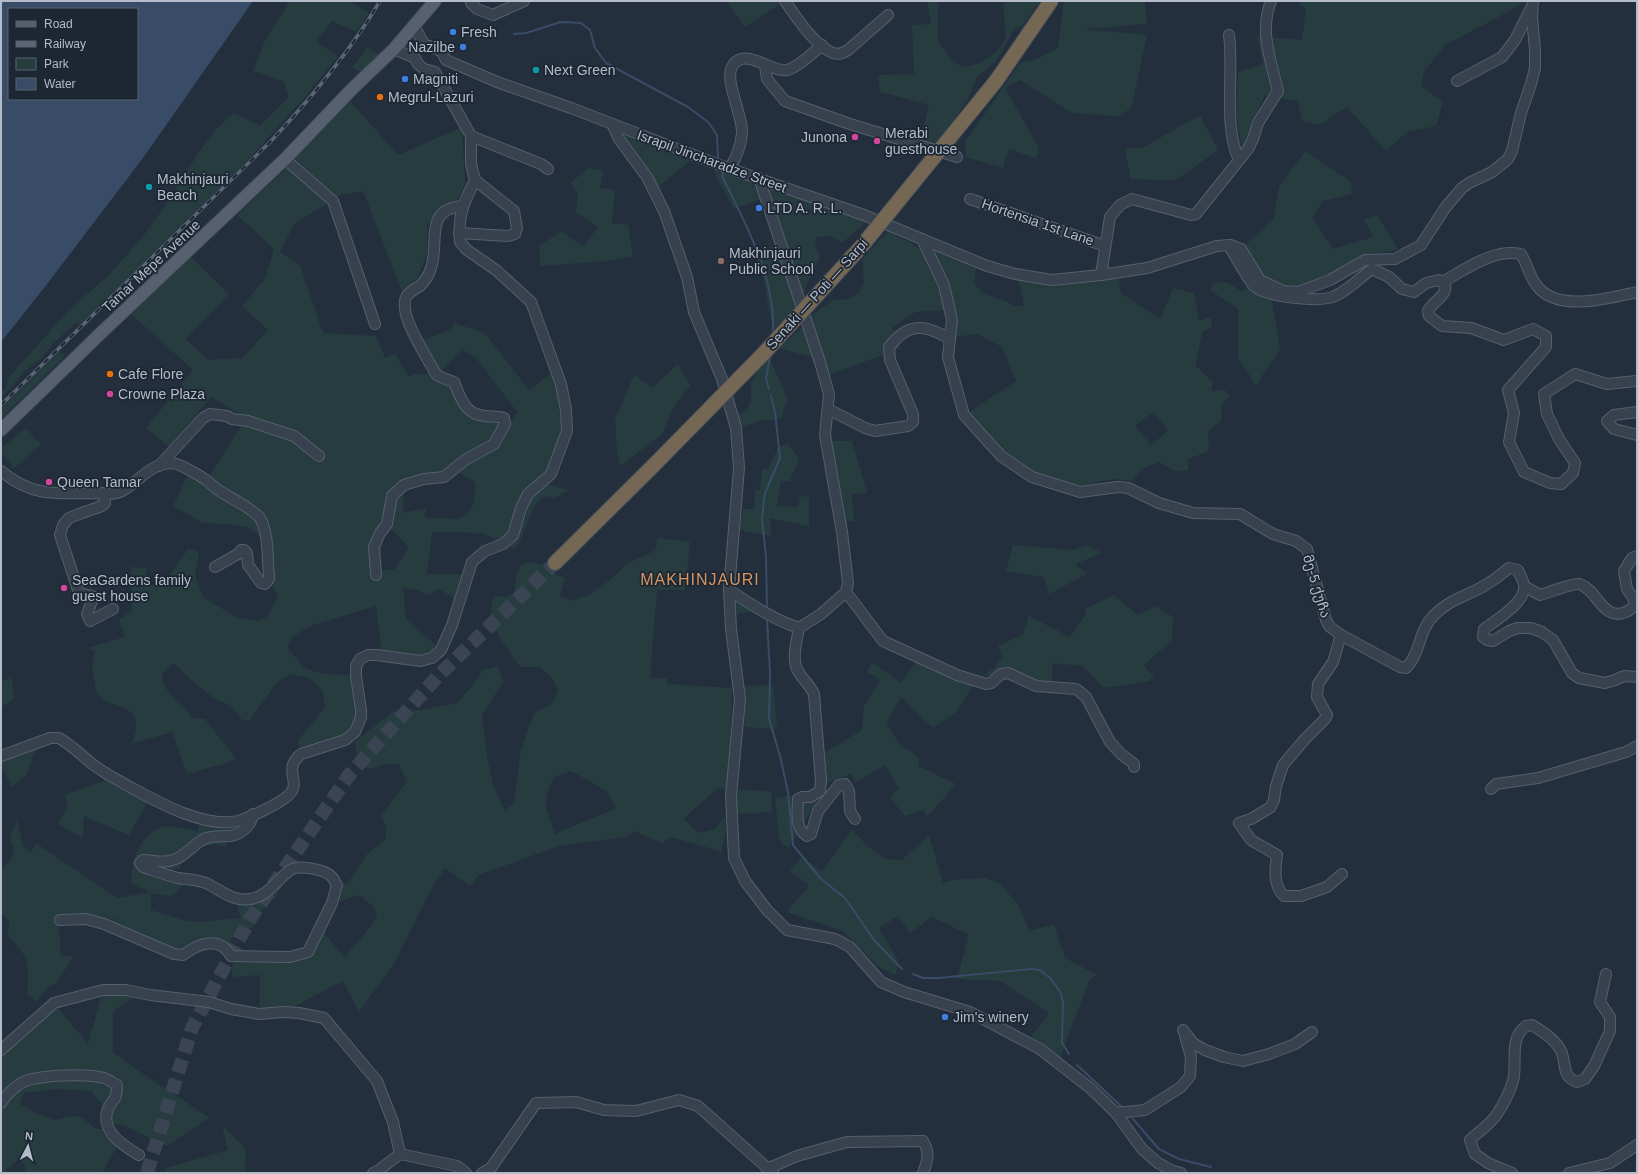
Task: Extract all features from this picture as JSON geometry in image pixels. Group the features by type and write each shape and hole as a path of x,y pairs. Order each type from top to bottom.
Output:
{"highway":[{"name":"Senaki — Poti — Sarpi","path":"555,563 765,352 861,247 996,81 1052,1"}],"main road":[{"name":"Tamar Mepe Avenue","path":"1,430 285,159 347,94 394,48 435,1"}],"street":[{"path":"472,1 471,3 477,9 493,15 524,1"},
{"path":"785,1 805,30 834,54 841,54 848,50 888,15"},
{"path":"1101,275 1110,217 1120,205 1132,199 1191,215 1196,214 1248,149 1258,124 1278,91 1265,40 1269,6 1271,1"},
{"path":"1458,81 1502,57 1515,40 1533,3"},
{"path":"1230,245 1241,249 1260,280 1283,291 1298,292 1330,280 1365,260 1395,259 1421,246 1445,208 1459,192 1468,183 1492,172 1508,159 1512,151 1521,113 1535,68 1532,16 1533,3"},
{"path":"414,26 425,46 417,50 415,58"},
{"path":"1229,35 1231,50 1231,132 1235,152 1239,160"},
{"path":"730,168 735,159 742,133 740,117 730,79 730,71 734,63 740,60 756,60 765,65 781,70 788,70 822,45"},
{"name":"Israpil Jincharadze Street","path":"425,46 430,46 442,52 446,60 496,82 864,216 987,266 1015,274 1052,280 1101,275 1147,268 1217,246 1230,245"},
{"path":"394,48 415,58 418,64 424,69 435,72 444,68 446,60"},
{"path":"765,65 767,78 785,101 847,123 957,157"},
{"path":"435,72 471,136 471,164 475,180 514,211 517,228 515,234 508,236 459,233"},
{"path":"612,124 619,139 647,177 664,211 687,277 694,312 722,379 736,428 739,468 729,590 731,629 740,699 731,796 734,858 745,881 766,910 787,930 835,939 850,947 881,982 904,992 970,1012 1034,1045 1090,1088 1116,1113 1142,1149 1158,1163 1173,1171 1181,1173"},
{"path":"471,136 541,164 548,169"},
{"path":"285,159 333,201 375,324"},
{"path":"759,178 820,362 829,394 825,435 842,532 848,583 846,592 821,614 799,628 794,658 798,672 812,688 814,694 821,781 820,791 810,797 802,797 798,799 797,822 801,831 807,836 811,834 818,811 839,785 846,784 849,791 850,811 855,818"},
{"path":"1,756 50,738 59,738 111,777 178,812 202,819 230,822 239,821 286,798 293,790 294,781 291,766 296,758 301,754 345,740 355,732 359,724 361,710 356,676 356,666 360,659 368,655 377,655 420,661 432,658 441,650 452,625 472,562 485,551 503,544 514,535 520,508 528,494 551,474 567,431 566,410 561,384 531,302 496,270 467,250 460,242 459,233 462,206 475,180"},
{"name":"Hortensia 1st Lane","path":"970,199 1105,246"},
{"path":"376,576 374,547 380,533 387,524 392,496 404,485 424,479 444,477 465,460 494,444 505,424 504,418 498,416 483,416 474,413 465,407 454,382 437,375 417,342 407,319 405,300 408,295 422,284 429,274 434,258 435,227 439,215 446,210 462,206"},
{"name":"მე-5 ქუჩა","path":"922,239 944,285 952,320 948,357 964,415 1001,456 1032,477 1080,492 1118,487 1128,488 1159,503 1193,513 1240,514 1273,534 1296,541 1307,549 1326,620 1330,627 1341,635 1400,667 1406,668 1413,661 1422,630 1434,615 1457,598 1487,585 1509,568 1518,570 1524,586"},
{"path":"1230,245 1230,248 1255,287 1275,295 1302,299 1333,297 1351,288 1358,278 1372,270 1389,277 1402,289 1414,292 1426,283 1439,280 1445,284 1446,288 1444,295 1431,306 1428,311 1429,316 1442,326 1471,328 1504,340 1533,329 1546,336 1546,347 1508,390 1514,413 1509,442 1524,472 1550,484 1561,484 1573,474 1575,463 1559,439 1547,414 1544,394 1575,374 1607,384 1637,381"},
{"path":"1442,282 1497,254 1512,252 1521,254 1530,275 1538,287 1546,294 1563,300 1584,302 1604,300 1637,292"},
{"path":"828,409 865,428 875,431 908,426 914,422 914,414 890,360 889,347 894,340 910,328 922,327 946,336 950,340"},
{"path":"1637,412 1614,416 1607,420 1614,429 1637,435"},
{"path":"159,466 203,418 210,414 248,421 294,436 319,456"},
{"path":"1,471 14,481 32,490 55,494 103,493 120,492 137,478 159,466 172,463 180,466 207,480 217,490 229,496 260,517 264,529 269,575 269,579 265,584 262,583 248,564 247,553 244,550 241,550 238,554 215,567"},
{"path":"103,493 105,503 102,506 69,518 62,525 60,535 79,593 92,596 92,601 87,614 90,621 113,609"},
{"path":"1637,556 1632,558 1624,571 1627,589 1635,601 1634,606 1630,610 1613,614 1604,610 1593,594 1584,586 1577,584 1540,596 1524,586 1518,602 1510,610 1484,629 1482,637 1493,641 1509,631 1518,628 1531,628 1542,632 1553,640 1572,673 1579,678 1605,683 1624,676 1637,677"},
{"path":"729,590 769,614 799,628"},
{"path":"846,592 883,641 957,675 986,684 991,683 1002,674 1008,674 1036,686 1076,689 1086,697 1110,742 1121,754 1134,764 1134,767"},
{"path":"1341,635 1333,662 1318,684 1317,697 1326,710 1327,715 1325,719 1305,739 1284,765 1276,786 1274,800 1270,807 1251,819 1239,823 1251,840 1277,855 1275,868 1276,882 1279,891 1284,896 1301,896 1327,887 1342,874"},
{"path":"1491,790 1496,784 1538,778 1626,752 1637,746"},
{"path":"60,920 86,919 104,924 174,954 183,955 193,948 203,944 217,944 227,949 231,956 290,957 308,952 332,903 337,885 332,876 318,869 304,868 290,870 265,894 251,900 235,899 222,891 197,880 154,871 143,867 140,863 143,860 168,861 188,853 203,840 215,836 231,836 246,828 252,821 253,814"},
{"path":"1512,1173 1488,1163 1476,1154 1470,1140 1497,1115 1513,1081 1516,1062 1516,1037 1526,1026 1532,1025 1548,1036 1560,1050 1566,1073 1570,1079 1577,1082 1584,1079 1594,1066 1610,1031 1610,1018 1600,1002 1606,974"},
{"path":"1,1050 54,1003 103,990 126,990 150,995 209,1002 231,1009 259,1014 284,1012 299,1013 324,1018 377,1081 393,1122 400,1154"},
{"path":"1116,1113 1145,1110 1181,1087 1190,1076 1191,1057 1183,1030 1193,1043 1205,1050 1224,1057 1243,1060 1269,1054 1295,1044 1312,1032"},
{"path":"1,1103 10,1092 23,1082 53,1076 85,1076 104,1078 117,1085 116,1096 107,1110 109,1129 119,1143 139,1155"},
{"path":"482,1173 491,1168 536,1103 576,1102 604,1110 636,1111 679,1100 698,1106 770,1171 797,1156 847,1142 923,1141 928,1149 927,1162 923,1173"},
{"path":"1569,1173 1610,1163 1637,1145"},
{"path":"373,1173 400,1154 457,1166 466,1173"}],"green space":[{"path":"290,1 349,1 369,13 356,32 332,21 316,42 338,56 305,97 247,161 81,324 75,323 52,345 38,362 24,371 12,387 1,397 1,392 7,387 7,379 69,310 110,274 144,235 170,199 197,155 218,127 234,113 260,126 289,97 284,82 253,71 265,41"},
{"path":"726,1 782,1 783,2 745,27"},
{"path":"927,1 938,1 938,42 954,63 964,67 980,63 995,53 1006,38 1003,6 1006,1 1040,1 1022,26 1015,28 997,60 977,77 968,99 942,138 938,151 919,145 929,105 880,92 878,75 914,74 912,25 931,24"},
{"path":"1064,1 1145,1 1147,24 1081,29 1147,35 1131,109 1116,116 1072,113 1020,80 1005,88 1039,148 1036,158 1009,149 1003,168 966,157 965,142 1020,63 1037,59 1058,48"},
{"path":"1300,1 1525,1 1506,13 1445,45 1424,72 1421,86 1443,102 1436,126 1407,132 1386,151 1347,107 1319,125 1302,121 1298,101 1265,95 1242,149 1237,118 1238,72 1263,64 1257,36 1302,40 1306,9 1299,4"},
{"path":"367,47 379,55 362,72 352,68"},
{"path":"349,100 398,155 462,127 465,184 459,198 440,210 427,225 427,253 417,280 403,294 363,191 336,196 294,158"},
{"path":"1200,115 1218,150 1176,180 1131,179 1125,149 1144,147"},
{"path":"621,133 690,161 657,188"},
{"path":"1305,151 1351,182 1352,194 1323,201 1312,217 1333,249 1373,237 1364,220 1377,215 1398,250 1361,255 1329,276 1296,289 1282,288 1263,278 1243,247 1274,218 1279,186"},
{"path":"288,167 325,200 327,204 294,224 280,252 300,265 323,333 376,336 385,358 395,354 409,377 415,374 437,375 417,342 451,330 454,323 485,333 529,390 555,370 567,431 541,482 568,490 555,498 545,496 535,504 519,543 514,549 483,533 432,532 427,574 467,574 459,601 439,589 427,595 417,590 403,588 406,619 441,650 432,658 382,656 376,606 313,625 293,636 287,647 303,667 319,673 356,676 360,697 355,732 301,754 298,741 325,706 323,691 309,678 291,674 277,682 250,720 243,721 230,705 215,699 190,679 174,663 162,674 166,689 189,712 192,718 205,719 236,759 224,764 187,774 172,732 131,744 136,731 135,715 125,708 105,701 96,692 92,666 95,651 87,648 125,637 119,619 132,611 131,567 147,568 145,582 162,586 188,549 199,552 195,575 203,597 237,618 259,621 269,615 278,596 269,579 274,574 274,571 267,560 263,538 248,527 229,524 203,523 173,506 190,471 207,480 246,418 211,397 169,447 146,428 193,370 131,314 191,257 229,294 186,339 208,360 242,358 268,330 242,306 265,279 274,249 237,215","holes":["463,350 476,358 517,412 507,427 498,416 465,407 454,382 437,375","478,452 460,473 475,482 473,505 467,514 454,519 434,519 424,517 427,508 403,513 404,485 454,469","387,525 409,547 394,570 375,570 380,533"]},
{"path":"589,168 603,171 600,188 615,190 612,223 628,225 633,256 605,261 540,266 539,246 562,231 583,247 598,227 576,212 578,192 570,183"},
{"path":"713,170 752,183 761,199 734,209"},
{"path":"764,183 867,221 842,243 831,236 816,237 815,245 820,258 801,296"},
{"path":"888,231 913,244 925,255 933,269 946,310 915,312 892,328 901,348 829,375 808,317 834,300 849,299 859,293 864,282 862,259"},
{"path":"927,244 977,265 974,284 985,294 1008,302 1013,306 1024,306 1018,277 1118,275 1121,293 1160,319 1173,288 1194,293 1199,321 1211,317 1212,328 1203,331 1195,365 1213,382 1211,391 1225,390 1230,397 1222,404 1221,421 1208,432 1209,451 1188,459 1188,470 1177,472 1159,462 1142,469 1132,481 1113,479 1080,486 1032,477 1003,454 966,414 1016,381 1002,347 977,334 953,337 956,317","holes":["1153,412 1168,431 1151,445 1135,426"]},
{"path":"777,245 798,305 773,330 762,271 754,252"},
{"path":"1256,280 1270,289 1280,349 1256,385 1238,358 1238,309 1210,290 1214,282 1229,283 1242,292"},
{"path":"804,326 815,358 779,348"},
{"path":"59,352 66,355 1,419 1,408"},
{"path":"769,357 788,399 781,418 763,420 740,428 738,415 747,410 751,400 751,382 762,363"},
{"path":"678,364 691,386 684,393 672,411 662,434 620,466 617,451 615,420 634,375 652,388"},
{"path":"26,428 41,445 14,468 1,452 1,448"},
{"path":"829,441 852,441 867,493 852,494 854,521 844,521"},
{"path":"788,443 799,459 790,481 781,481 777,506 798,507 800,496 809,497 809,526 770,518 771,536 740,530 743,509 754,509 755,489 760,490 762,469 768,469 778,448"},
{"path":"657,538 690,542 685,590 657,590 650,678 667,678 667,684 732,688 728,789 718,788 683,819 699,833 715,829 725,817 726,832 720,858 719,851 671,837 662,843 634,831 627,837 562,845 479,875 470,886 445,868 430,891 392,967 359,1012 343,981 284,1012 259,1014 260,975 232,977 233,958 308,952 320,929 345,957 371,926 377,916 375,908 359,895 332,903 337,885 348,883 367,854 385,840 387,829 381,815 407,782 399,764 386,764 372,769 362,767 358,758 355,742 392,712 404,709 421,710 457,703 472,686 483,670 498,666 503,682 482,715 487,757 493,784 504,810 514,804 521,750 534,713 552,704 558,690 552,678 540,667 520,667 503,643 490,619 493,596 506,597 514,593 517,572 522,564 532,563 539,564 565,578 560,596 571,601 589,595 614,577 626,564 656,550","holes":["571,771 607,791 616,808 555,834 546,806 547,794 554,777"]},
{"path":"1013,545 1073,550 1088,545 1102,553 1075,564 1087,574 1049,594 1044,577 1006,571"},
{"path":"1114,595 1138,615 1155,606 1173,617 1172,640 1144,665 1154,677 1149,681 1104,688 1083,666 1053,663 1051,686 1036,684 1012,669 1005,667 990,675 981,676 995,668 1002,657 998,646 1023,634 1029,616 1070,637 1085,616 1086,608"},
{"path":"733,597 756,611 733,614"},
{"path":"917,660 974,684 956,712 933,728 901,697 886,723 901,746 919,757 918,766 956,784 926,818 924,810 905,816 890,798 899,788 885,765 855,783 851,774 829,782 789,847 783,845 779,838 775,798 817,792 821,755 862,730 864,706 881,680 867,672 872,662 901,683"},
{"path":"12,676 14,699 1,707 1,678 3,681"},
{"path":"773,685 777,729 745,727 741,686"},
{"path":"37,746 26,776 12,787 1,767 1,760"},
{"path":"111,778 150,798 129,835 84,816 83,838 58,824 68,807 65,795"},
{"path":"736,790 771,791 772,812 737,814"},
{"path":"202,819 239,821 246,828 231,836 226,847 214,844 203,847 203,841 188,853 179,869 156,871 187,879 179,890 172,895 164,896 151,893 151,910 182,920 198,922 241,918 235,899 251,899 287,877 274,899 263,909 254,926 231,938 230,951 217,943 178,953 184,942 175,953 148,941 139,930 142,938 108,923 119,918 104,921 58,919 61,956 74,956 57,982 47,988 37,1002 27,994 28,967 24,955 8,935 9,921 1,913 1,870 11,859 14,849 10,837 17,820 23,847 31,853 36,843 117,898 150,892 131,884 135,858 142,842 148,835 155,830 171,826 197,831"},
{"path":"852,829 867,846 886,859 902,860 929,835 943,883 953,880 984,878 999,883 1017,903 1030,931 1054,924 1065,958 1097,975 1089,981 1059,1061 1031,1036 1049,1013 1000,981 957,979 969,935 932,917 910,933 898,916 879,928 898,960 896,975 879,967 843,931 787,912 809,885 790,871 801,857 822,871"},
{"path":"103,990 141,993 113,1011 113,1052 209,1118 167,1146 125,1126 108,1123 107,1110 91,1091 56,1089 24,1093 20,1104 37,1114 54,1120 71,1116 81,1117 96,1129 109,1129 119,1143 102,1173 26,1173 24,1163 16,1162 7,1169 5,1173 1,1173 1,1050 54,1003 88,1044"},
{"path":"222,1125 246,1149 245,1173 164,1173 166,1168 228,1150"}],"water":[{"path":"1,1 253,1 143,158 1,342"}],"waterway":[{"path":"514,34 526,33 561,22 581,23 590,30 595,48 606,63 688,107 708,122 717,135 718,158"},
{"path":"722,171 723,178 750,234 765,273 773,313 773,334"},
{"path":"769,389 766,379 770,356"},
{"path":"767,607 766,556 762,518 765,493 780,458 775,412 771,396"},
{"path":"767,620 770,673 769,719 780,756 788,792 793,845 821,879 845,898 874,940 902,969"},
{"path":"913,974 923,978 939,978 1032,969 1040,970 1050,978 1061,993 1063,1003 1062,1043 1069,1054"},
{"path":"1077,1065 1122,1107"},
{"path":"1133,1119 1159,1149 1179,1159 1211,1167"}],"tunnel":[{"path":"147,1173 192,1028 250,919 349,775 438,676 555,563"}],"railway":[{"path":"1,405 272,140 330,74 380,1"}],"place":[{"name":"Fresh","path":"453,32"},
{"name":"Nazilbe","path":"463,47"},
{"name":"Next Green","path":"536,70"},
{"name":"Magniti","path":"405,79"},
{"name":"Megrul-Lazuri","path":"380,97"},
{"name":"Junona","path":"855,137"},
{"name":"Merabi guesthouse","path":"877,141"},
{"name":"Makhinjauri Beach","path":"149,187"},
{"name":"LTD A. R. L.","path":"759,208"},
{"name":"Makhinjauri Public School","path":"721,261"},
{"name":"Cafe Flore","path":"110,374"},
{"name":"Crowne Plaza","path":"110,394"},
{"name":"Queen Tamar","path":"49,482"},
{"name":"SeaGardens family guest house","path":"64,588"},
{"name":"Jim's winery","path":"945,1017"}],"district":[{"name":"MAKHINJAURI","path":"700,579"}]}
